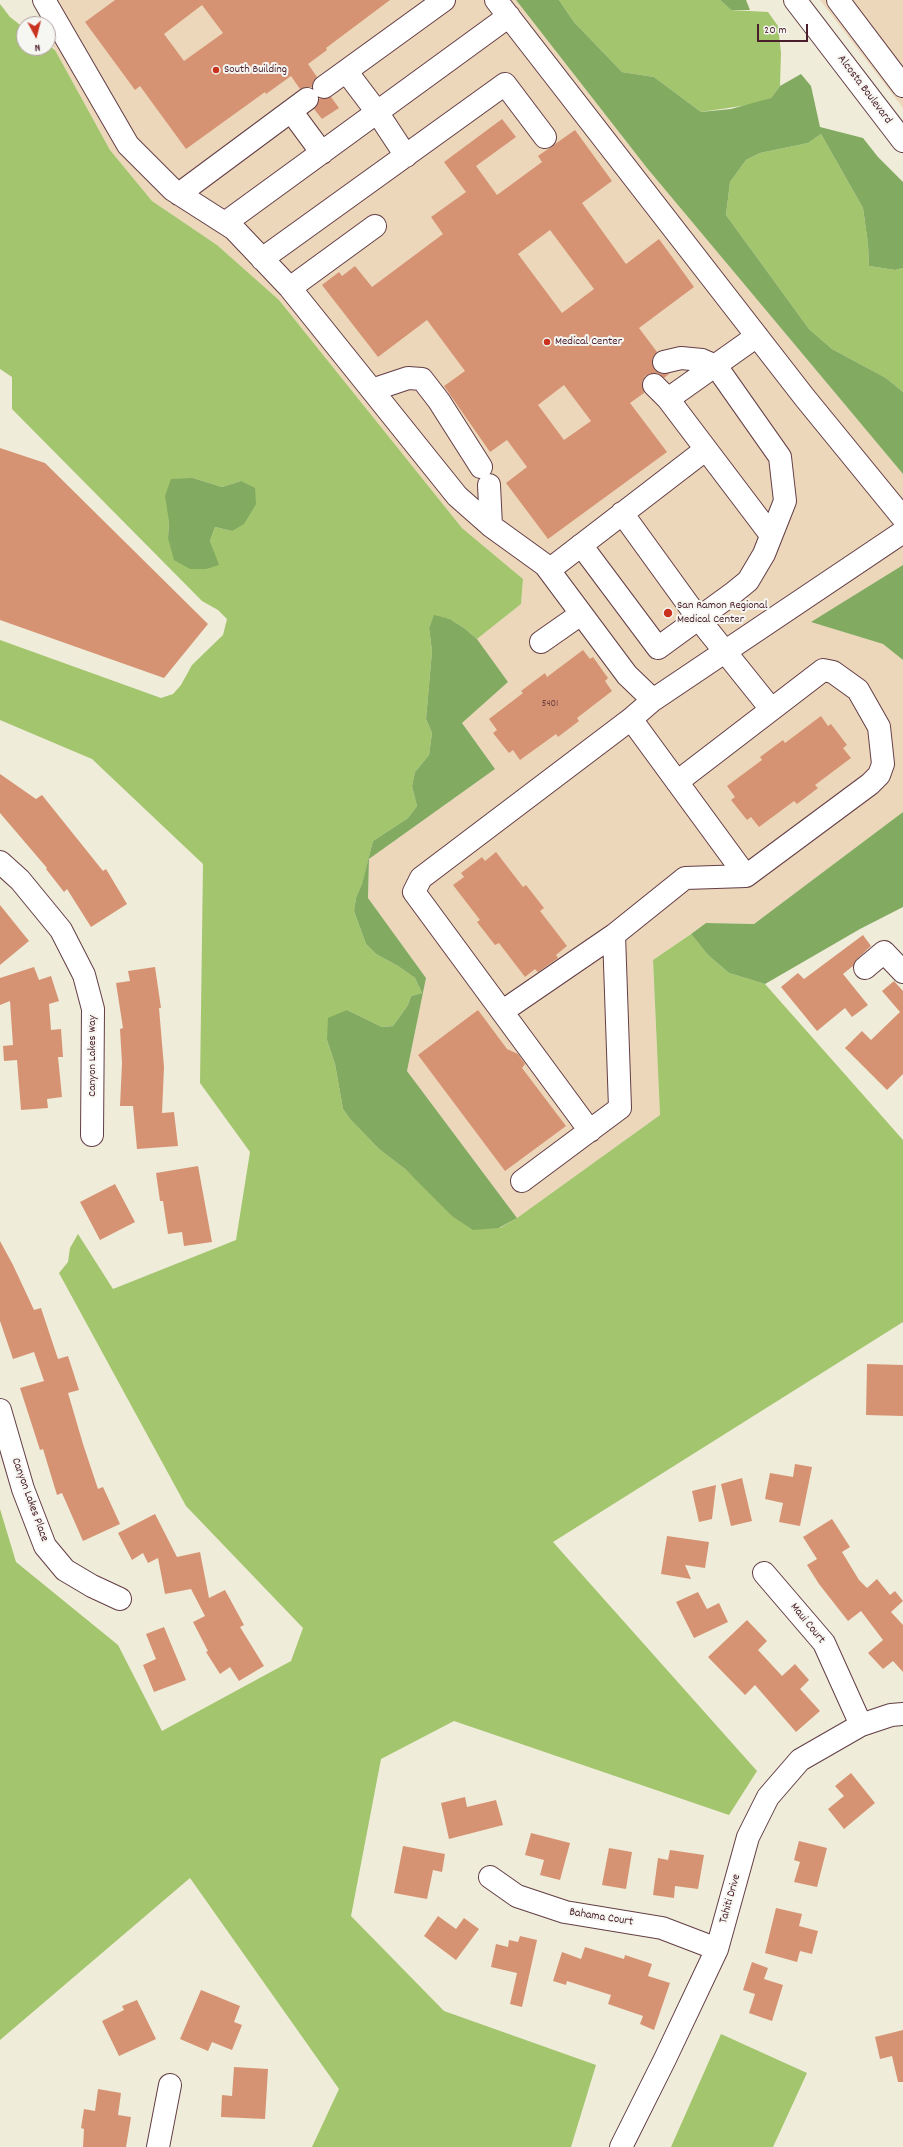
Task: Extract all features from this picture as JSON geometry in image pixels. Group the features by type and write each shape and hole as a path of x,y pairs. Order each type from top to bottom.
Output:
{"street":[{"path":"179,194 444,0"},
{"name":"Alcosta Boulevard","path":"795,0 903,141"},
{"path":"838,0 903,86"},
{"path":"49,2 128,145 179,194 234,229 290,288 457,496 491,526 545,565 627,675 653,700"},
{"path":"225,223 377,112 502,8 757,336 903,518"},
{"path":"346,71 377,112 406,156"},
{"path":"262,259 505,84 545,137"},
{"path":"307,99 322,153"},
{"path":"290,288 375,226"},
{"path":"757,336 716,366 661,392 771,535"},
{"path":"581,545 658,648 748,581 764,554 785,500 780,457 716,366 702,360 681,358 664,362"},
{"path":"372,390 408,378 422,379 439,401 485,476 491,526"},
{"path":"549,570 705,450"},
{"path":"622,513 698,618 771,709"},
{"path":"590,1130 414,892 415,887 421,878 631,719 653,700 903,532"},
{"path":"541,642 581,614"},
{"path":"503,1011 614,936 685,878 746,876 870,784 879,775 883,764 879,727 858,690 833,672 823,670 677,782"},
{"path":"631,719 746,876"},
{"name":"Canyon Lakes Way","path":"0,862 20,880 61,930 84,975 93,1009 92,1135"},
{"path":"522,1181 620,1108 614,936"},
{"path":"865,968 884,952 903,972"},
{"name":"Canyon Lakes Place","path":"0,1410 23,1489 45,1546 65,1570 92,1586 120,1599"},
{"name":"Maui Court","path":"764,1573 824,1643 861,1725"},
{"name":"Tahiti Drive","path":"621,2147 717,1949 748,1836 768,1797 800,1760 861,1725 890,1714 903,1714"},
{"name":"Bahama Court","path":"490,1877 516,1896 565,1912 662,1928 717,1949"},
{"path":"158,2147 170,2085"}],"shaded area":[{"name":"San Ramon Regional Medical Center","path":"42,0 516,0 647,168 903,474 903,565 812,622 883,644 903,660 903,812 754,924 706,923 653,960 660,1115 517,1218 407,1071 426,978 368,898 369,859 495,769 462,723 508,682 477,639 521,604 523,579 462,528 279,300 217,245 152,201 110,150 56,52 56,16 41,16"},
{"path":"820,0 903,0 903,108"}],"green space":[{"path":"516,0 559,0 574,22 622,72 654,77 701,112 731,109 771,98 780,86 801,74 811,86 820,127 863,138 878,157 903,182 903,268 895,270 869,266 868,244 863,208 821,134 808,143 760,153 746,160 730,182 726,215 809,329 832,349 886,378 903,392 903,474 647,168"},
{"path":"559,0 720,0 731,10 768,12 778,26 781,53 780,86 771,98 755,104 701,112 654,77 622,72 574,22"},
{"path":"720,0 746,0 750,10 731,10"},
{"path":"0,4 10,17 16,22 16,56 56,56 56,52 110,150 152,201 217,245 279,300 462,528 523,579 521,604 477,639 450,619 434,616 429,628 432,651 426,719 432,733 429,755 415,772 412,786 417,806 408,818 373,841 362,885 356,898 354,911 366,944 376,954 398,966 415,978 422,993 411,996 408,1005 393,1026 382,1027 347,1010 327,1040 335,1064 343,1109 350,1119 379,1149 405,1169 427,1190 500,1228 517,1218 660,1115 653,960 691,934 708,955 729,973 765,984 903,1140 903,1322 553,1542 757,1771 729,1815 454,1721 381,1759 351,1916 444,2011 596,2065 571,2147 312,2147 339,2089 190,1878 0,2040 0,1509 16,1562 118,1645 162,1731 291,1661 303,1628 186,1506 59,1273 68,1262 70,1248 78,1234 113,1289 236,1240 250,1152 200,1083 203,864 92,759 0,720 0,640 161,698 173,694 181,685 192,665 223,635 227,619 218,610 202,601 12,409 12,377 0,369","holes":["193,478 222,487 241,481 232,531 215,527 210,541 218,565 168,538 169,521"]},
{"path":"821,134 863,208 868,244 869,266 895,270 903,268 903,392 886,378 832,349 809,329 726,215 730,182 746,160 760,153 808,143"},
{"path":"193,478 222,487 241,481 255,488 256,504 244,524 232,531 215,527 210,541 219,565 206,569 190,569 174,560 168,538 169,521 165,496 171,479"},
{"path":"903,565 903,660 883,644 811,622"},
{"path":"434,615 450,619 477,639 508,682 462,723 495,769 369,859 368,898 426,978 407,1071 517,1218 499,1228 473,1230 452,1216 405,1169 379,1149 350,1119 343,1109 335,1064 327,1040 328,1018 347,1010 382,1027 393,1026 408,1005 411,996 422,993 415,978 398,966 376,954 366,944 354,911 356,898 362,884 373,841 408,818 417,806 412,786 415,772 429,755 432,733 426,719 432,651 429,628"},
{"path":"903,812 903,907 860,929 765,984 729,973 708,955 691,934 706,923 754,924"},
{"path":"721,2034 807,2073 773,2147 671,2147"}],"building":[{"name":"South Building","path":"115,0 390,0 326,48 327,50 308,64 317,77 313,82 312,87 300,89 291,76 266,94 265,92 186,149 140,86 135,90 85,22","holes":["202,5 223,33 184,61 164,34"]},
{"path":"331,97 339,108 322,119 314,109 319,99"},
{"name":"Medical Center","path":"502,119 516,137 476,166 497,195 542,162 538,156 575,130 612,181 582,203 626,264 659,239 694,287 639,328 657,352 652,359 655,370 661,374 670,373 664,378 657,373 645,376 642,382 644,393 630,403 667,452 548,539 506,483 527,467 507,440 490,452 444,386 465,371 427,320 378,357 322,285 339,272 342,276 355,266 372,287 443,234 431,217 466,192 444,162","holes":["550,230 594,289 562,313 518,254","564,385 591,421 564,440 538,405"]},
{"path":"0,448 45,463 208,624 164,678 0,620"},
{"path":"583,650 590,659 593,657 608,678 605,681 612,691 577,718 579,721 558,737 556,734 520,760 513,750 509,753 493,733 497,730 489,719 523,693 521,691 545,673 547,677"},
{"path":"821,716 828,726 831,724 847,745 843,748 851,758 815,785 818,788 797,804 794,801 759,827 751,817 747,820 731,800 735,797 727,786 762,760 760,757 783,740 785,743"},
{"path":"0,774 36,799 42,795 103,871 106,869 127,904 91,927 67,889 64,892 46,869 47,868 0,813"},
{"path":"496,852 523,887 526,885 544,908 540,911 567,946 556,955 558,958 538,972 535,969 525,977 499,943 495,945 477,922 480,920 453,885 464,877 461,873 482,857 485,861"},
{"path":"0,905 29,941 0,965"},
{"path":"863,935 871,946 857,959 853,966 843,974 868,1005 852,1017 845,1008 817,1031 781,987 798,973 804,979"},
{"path":"34,967 39,980 51,976 59,1001 49,1004 51,1030 61,1029 63,1057 58,1057 62,1097 47,1099 48,1108 21,1110 17,1060 4,1061 3,1046 13,1045 10,1001 0,1005 0,978"},
{"path":"155,967 161,1008 159,1008 164,1067 162,1113 174,1112 178,1146 137,1149 133,1106 120,1106 122,1063 120,1029 123,1028 116,983 130,981 128,971"},
{"path":"894,981 903,991 903,1074 887,1090 845,1048 862,1031 871,1040 900,1012 882,991"},
{"path":"478,1010 507,1049 518,1054 525,1064 522,1068 566,1126 505,1171 418,1055"},
{"path":"198,1166 212,1242 184,1246 182,1232 168,1234 163,1201 160,1201 156,1173"},
{"path":"115,1184 135,1222 100,1240 80,1202"},
{"path":"0,1241 34,1310 41,1308 58,1359 68,1356 79,1390 68,1393 83,1444 98,1489 103,1487 120,1524 83,1541 62,1493 57,1495 43,1449 40,1450 20,1388 44,1381 34,1352 13,1359 0,1321"},
{"path":"867,1364 903,1365 903,1416 866,1415"},
{"path":"795,1464 812,1467 800,1526 779,1522 783,1503 765,1499 770,1473 793,1477"},
{"path":"742,1478 752,1521 731,1526 721,1484"},
{"path":"716,1485 712,1519 699,1522 692,1491"},
{"path":"155,1514 177,1557 200,1552 209,1598 225,1590 244,1625 240,1627 264,1666 239,1681 230,1667 220,1674 206,1652 208,1651 193,1622 205,1616 191,1589 165,1594 158,1558 148,1563 143,1553 132,1560 118,1533"},
{"path":"832,1519 850,1547 842,1552 859,1580 867,1588 877,1579 890,1595 895,1591 903,1601 891,1612 903,1625 903,1672 893,1661 883,1669 868,1653 883,1640 861,1611 848,1621 819,1584 807,1565 817,1559 803,1537"},
{"path":"667,1536 709,1542 705,1568 685,1565 691,1579 661,1574"},
{"path":"698,1592 707,1609 719,1603 728,1622 694,1638 676,1602"},
{"path":"747,1620 767,1641 758,1650 782,1676 795,1664 809,1680 800,1689 820,1711 796,1732 755,1685 745,1695 708,1657"},
{"path":"164,1627 186,1680 154,1692 143,1665 156,1659 146,1634"},
{"path":"851,1773 875,1803 844,1829 828,1809 844,1796 835,1786"},
{"path":"465,1797 467,1807 496,1800 503,1825 449,1839 441,1803"},
{"path":"531,1833 570,1843 560,1880 540,1875 544,1860 525,1855"},
{"path":"799,1841 827,1848 817,1887 794,1882 800,1862 794,1860"},
{"path":"403,1846 445,1854 442,1872 433,1870 427,1899 394,1893"},
{"path":"609,1848 632,1852 626,1889 602,1885"},
{"path":"670,1850 704,1855 698,1889 675,1886 674,1898 653,1895 658,1858 668,1860"},
{"path":"776,1908 802,1914 799,1926 818,1931 812,1954 800,1951 797,1962 765,1953"},
{"path":"438,1916 456,1929 464,1918 479,1929 456,1960 424,1936"},
{"path":"520,1936 537,1940 522,2007 510,2004 517,1973 491,1967 496,1944 508,1947 509,1940 518,1942"},
{"path":"585,1947 624,1959 625,1955 652,1964 648,1976 670,1983 654,2030 640,2024 643,2016 608,2004 611,1995 567,1981 566,1985 553,1981 562,1952 581,1959"},
{"path":"752,1962 768,1968 764,1979 783,1985 772,2021 749,2013 755,1994 743,1990"},
{"path":"201,1990 240,2006 234,2022 242,2025 232,2050 212,2042 208,2051 180,2039"},
{"path":"137,2000 156,2039 119,2056 102,2021 124,2010 122,2006"},
{"path":"903,2030 903,2082 898,2082 892,2056 880,2059 875,2037"},
{"path":"234,2067 268,2069 265,2119 221,2117 222,2095 232,2096"},
{"path":"98,2089 121,2093 118,2115 131,2117 126,2147 83,2147 84,2129 81,2128 84,2109 95,2111"}],"place":[{"name":"South Building","path":"216,70"},
{"name":"Medical Center","path":"547,342"},
{"name":"San Ramon Regional Medical Center","path":"668,613"}]}
